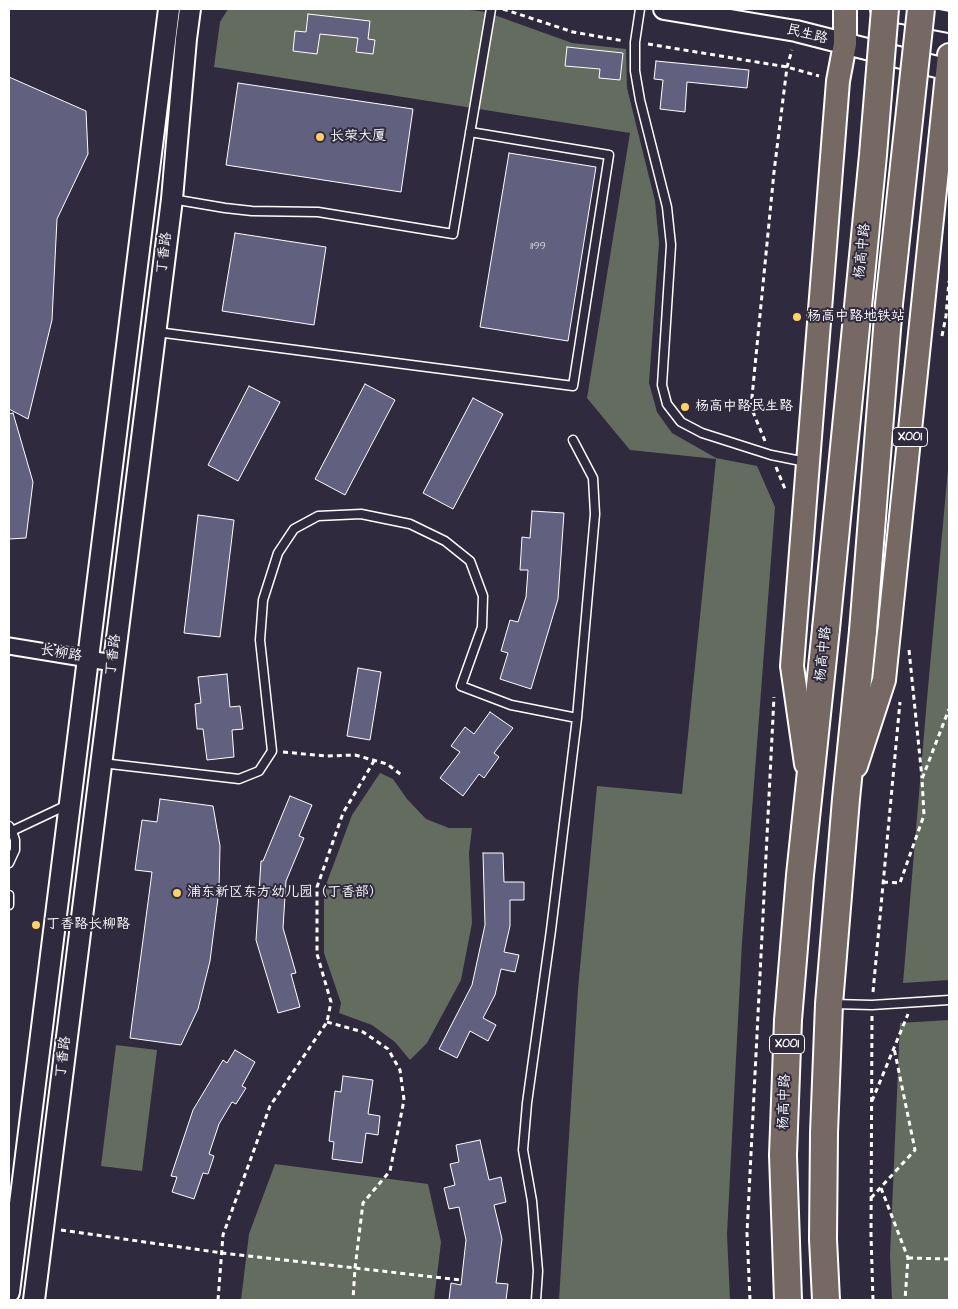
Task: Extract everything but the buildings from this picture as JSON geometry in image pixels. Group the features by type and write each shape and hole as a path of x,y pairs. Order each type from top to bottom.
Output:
{"highway":[{"name":"杨高中路","path":"788,1300 783,1155 788,1020 800,875 872,164 885,9"},
{"name":"X001","path":"826,1300 823,1239 829,1004 846,799 863,631 889,304 921,9"}],"main road":[{"name":"X001","path":"809,788 792,666 838,81 844,44 845,9"},
{"name":"X001","path":"846,799 884,680 949,65"}],"street":[{"name":"丁香路","path":"9,1292 89,659 129,317 169,9"},
{"name":"丁香路","path":"34,1300 172,199 190,9"},
{"name":"民生路","path":"664,9 796,31 844,44 949,65"},
{"path":"881,9 949,22"},
{"name":"长柳路","path":"9,646 113,663"}],"lane":[{"path":"172,199 252,211 318,212 453,234 491,9"},
{"path":"640,9 635,42 635,71 640,100 667,206 671,245 662,385 667,404 681,422 702,433 771,455 807,462"},
{"path":"155,332 572,386 609,155 470,132"},
{"path":"536,1300 538,1262 532,1201 522,1150 526,1103 577,718 595,514 592,478 573,440"},
{"path":"100,763 239,780 260,770 272,751 260,640 263,600 278,553 294,529 318,516 362,514 410,524 445,541 470,562 483,596 482,627 461,686 511,705 577,718"},
{"path":"9,864 15,850 15,840 10,828 71,803"},
{"path":"9,895 9,905"},
{"path":"829,1004 949,1000"}],"path":[{"path":"502,9 573,32 787,67 838,81"},
{"path":"786,492 751,407 774,172 787,67 796,31"},
{"path":"940,344 946,316 949,282"},
{"path":"884,882 900,882 924,815 908,648"},
{"path":"750,1300 747,1233 774,696"},
{"path":"873,1300 871,1198 872,1004 900,697"},
{"path":"922,779 949,709"},
{"path":"272,751 326,756 355,756 386,764 403,776"},
{"path":"218,1300 223,1235 270,1106 327,1022 331,1002 316,954 317,887 343,813 374,761"},
{"path":"872,1102 913,1002"},
{"path":"327,1022 363,1032 388,1049 400,1070 404,1100 390,1171 363,1203 352,1300"},
{"path":"871,1198 915,1150 894,1048"},
{"path":"880,1188 908,1258 906,1300"},
{"path":"43,1227 222,1253 461,1280"},
{"path":"908,1258 949,1259"}],"green space":[{"path":"228,9 462,9 486,12 572,43 626,49 627,88 655,201 659,243 649,383 657,412 672,433 716,458 757,466 775,507 742,942 727,1234 730,1300 559,1300 578,989 597,786 682,794 716,459 630,450 587,398 630,133 214,67 220,22"},
{"path":"949,458 949,980 903,983 927,699"},
{"path":"380,773 393,779 407,799 426,819 449,828 472,828 469,853 472,923 461,980 427,1043 410,1060 395,1042 372,1025 339,1013 341,1003 324,953 324,890 352,815"},
{"path":"949,1020 949,1300 892,1300 890,1256 900,1023"},
{"path":"116,1045 157,1050 142,1171 101,1166"},
{"path":"275,1164 428,1184 441,1242 434,1300 241,1300 249,1234"}],"place":[{"name":"长荣大厦","path":"320,137"},
{"name":"杨高中路地铁站","path":"797,317"},
{"name":"杨高中路民生路","path":"685,407"},
{"name":"浦东新区东方幼儿园（丁香部）","path":"177,893"},
{"name":"丁香路长柳路","path":"36,925"}]}
